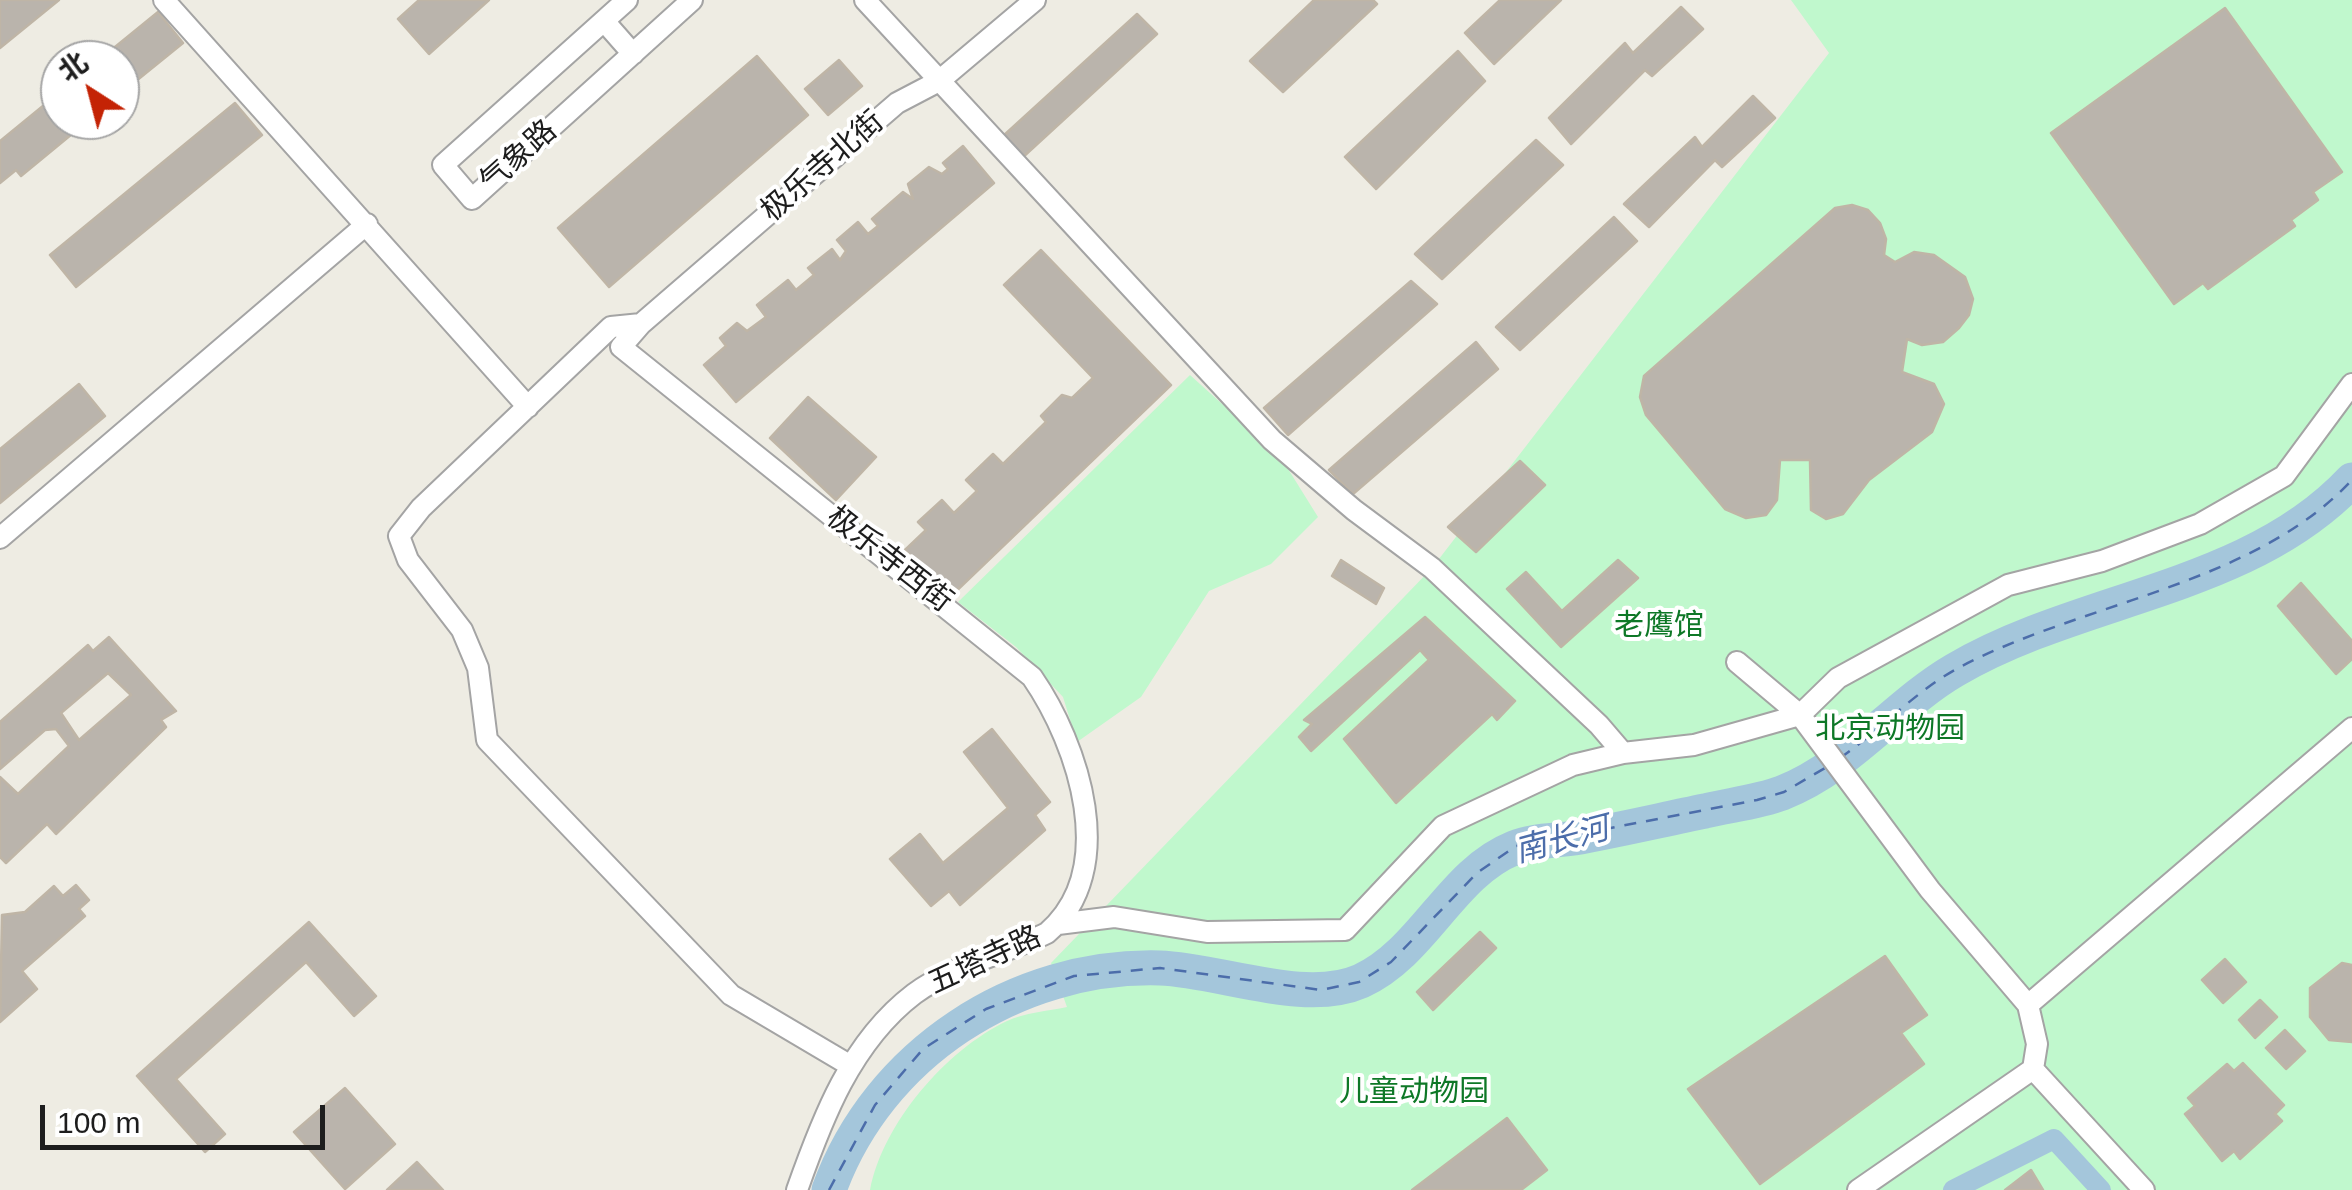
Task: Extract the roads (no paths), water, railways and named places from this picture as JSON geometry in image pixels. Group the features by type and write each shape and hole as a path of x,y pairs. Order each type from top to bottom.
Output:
{"street":[{"path":"164,0 528,407"},
{"name":"气象路","path":"628,0 443,165 472,199 692,0"},
{"path":"865,0 1272,440 1432,568 1599,725 1623,754"},
{"name":"极乐寺北街","path":"621,347 641,324 897,103 939,80 1035,0"},
{"path":"604,21 633,54"},
{"path":"0,538 367,224"},
{"path":"641,324 611,327 421,508 399,536 408,560 468,643 478,668 487,740 731,995 851,1066"},
{"name":"极乐寺西街","path":"621,347 1032,677 1054,710 1072,755 1088,823"},
{"path":"1058,924 1114,917 1208,932 1345,930 1443,826 1573,765 1623,754 1694,746 1800,715 1838,678 2008,585 2102,561 2200,524 2284,476 2352,384"},
{"path":"1738,662 1800,715 1859,796 2028,1005 2037,1044 2033,1069 1858,1190"},
{"path":"2028,1005 2352,728"},
{"name":"五塔寺路","path":"797,1190 824,1118 851,1066 882,1024 914,994 1046,933 1064,918 1081,875 1088,823"},
{"path":"2033,1069 2144,1190"}],"waterway":[{"name":"南长河","path":"829,1190 851,1141 881,1097 917,1059 959,1026 1005,1001 1054,982 1106,971 1184,970 1314,990 1361,981 1403,952 1472,875 1514,848 1607,832 1782,793 1829,768 1955,670 2004,645 2214,569 2264,546 2311,517 2352,480"},
{"path":"1953,1190 2054,1139 2101,1190"}],"park label":[{"name":"老鹰馆","path":"1659,627"},
{"name":"北京动物园","path":"1890,730"},
{"name":"儿童动物园","path":"1414,1093"}]}
